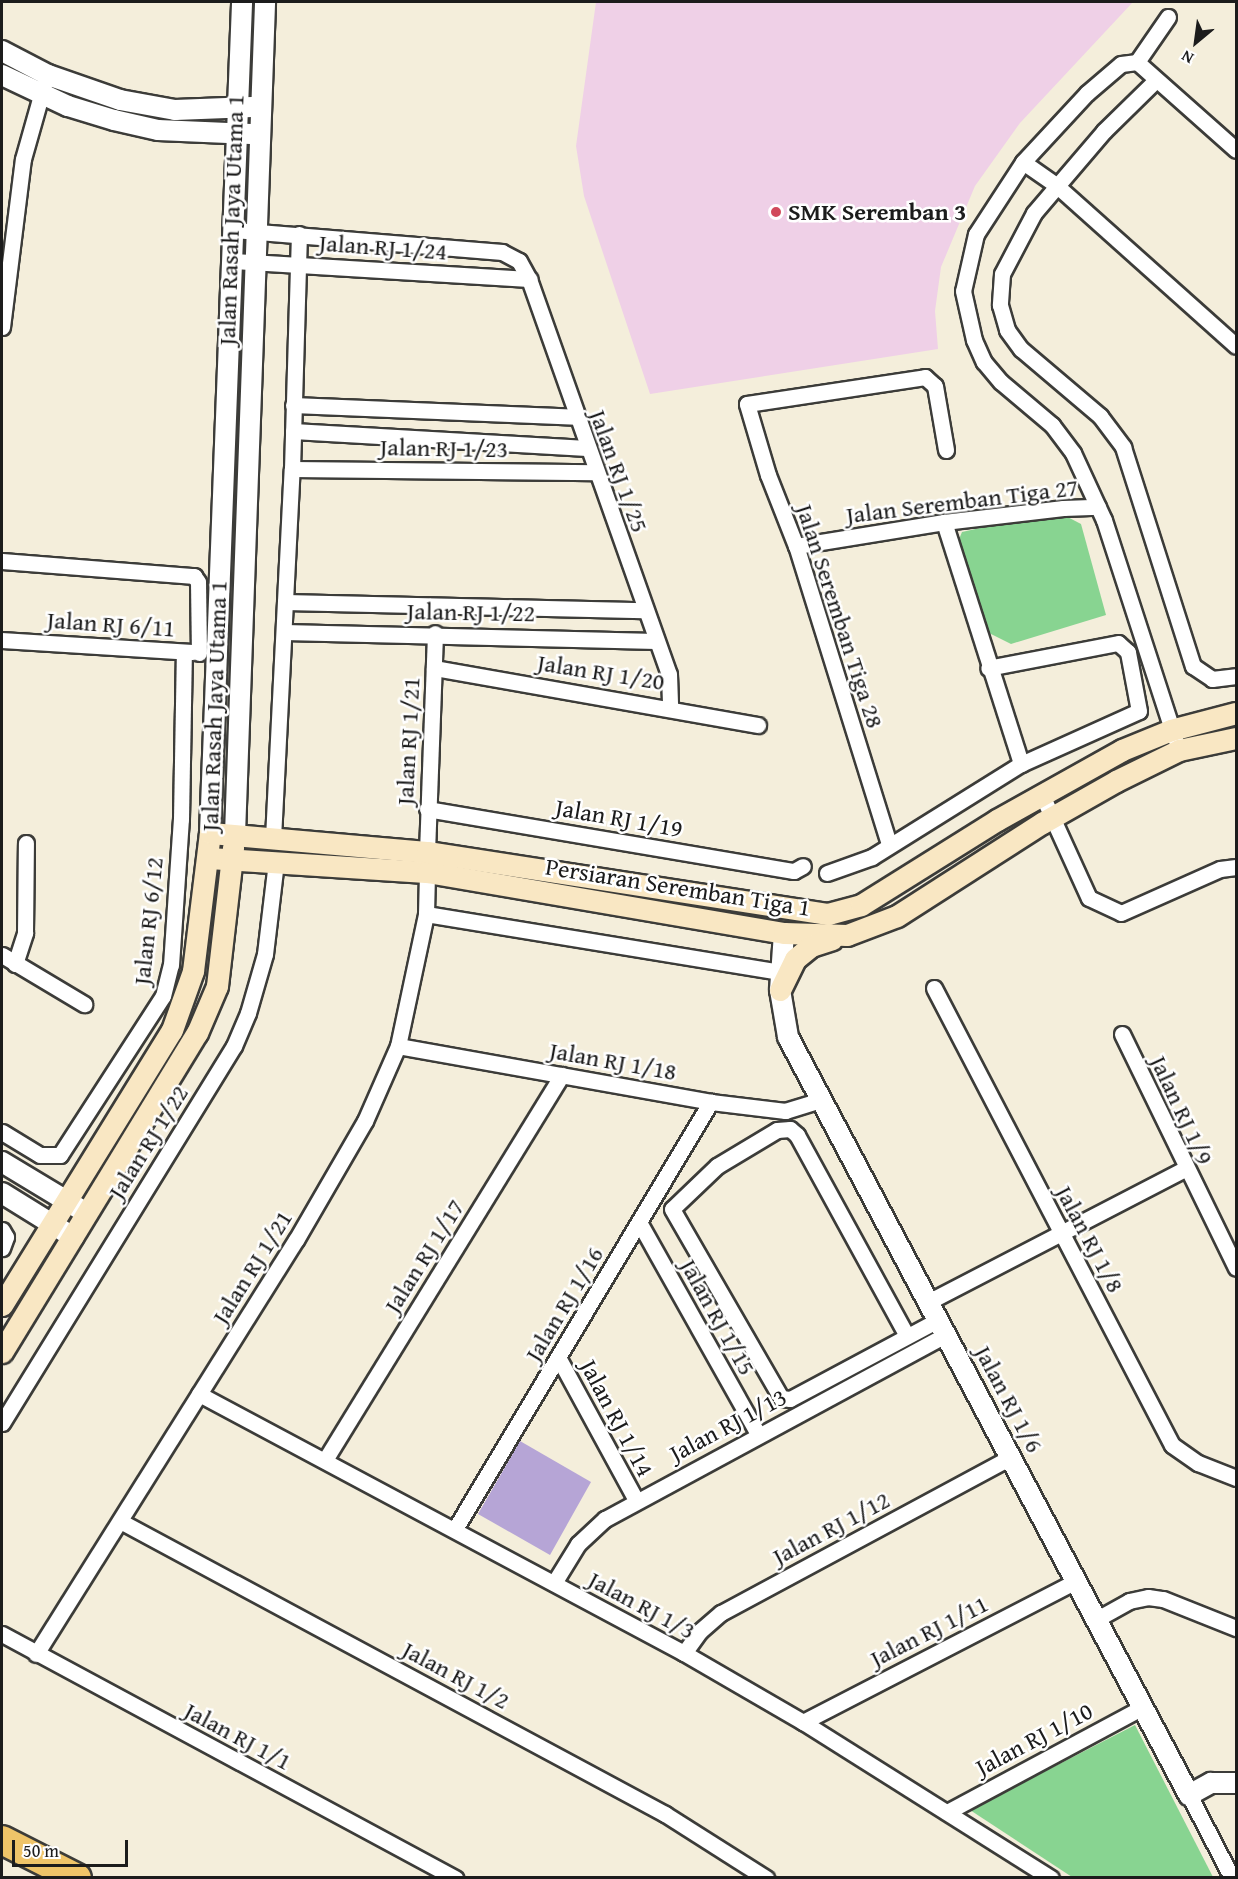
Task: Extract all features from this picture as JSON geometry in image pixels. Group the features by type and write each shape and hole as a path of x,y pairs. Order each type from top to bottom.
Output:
{"highway":[{"path":"2,1840 77,1878"}],"main road":[{"name":"Persiaran Seremban Tiga 1","path":"210,833 273,838 427,862 828,914 861,905 1042,795 1122,750 1171,730 1236,713"},
{"name":"Persiaran Seremban Tiga 1","path":"208,858 276,862 427,862 784,933 847,935 876,927 897,916 1053,816 1179,750 1236,738"},
{"name":"Jalan Rasah Jaya Utama 1","path":"2,1305 64,1200 172,1030 187,994 210,833"},
{"name":"Jalan Rasah Jaya Utama 1","path":"2,1352 73,1237 85,1212 197,1033 217,986 235,834"},
{"path":"784,933 788,910"},
{"path":"780,981 795,959 811,946 847,935"}],"street":[{"name":"Jalan Rasah Jaya Utama 1","path":"210,833 200,653 233,261 242,2"},
{"name":"Jalan Rasah Jaya Utama 1","path":"235,834 265,2"},
{"path":"1167,17 1137,62 1121,64 1087,93 1023,162 984,219 969,251 963,291 968,315 984,362 1001,382 1052,425 1073,453 1098,507 1179,750"},
{"path":"2,51 48,75 120,100 164,108 261,107"},
{"path":"1137,62 1236,150"},
{"path":"2,75 40,94 102,117 158,130 260,134"},
{"path":"2,327 23,159 40,94 48,75"},
{"path":"1156,80 1056,185 1023,231 1006,266 1000,289 1002,318 1007,330 1038,367 1113,432 1132,469 1193,666 1212,679 1236,676"},
{"path":"1023,162 1056,185 1236,346"},
{"name":"Jalan RJ 1/24","path":"234,230 299,234 512,256"},
{"path":"273,838 292,469 299,234"},
{"name":"Jalan RJ 1/25","path":"512,256 529,279 644,610 669,674 670,706"},
{"name":"Jalan RJ 1/24","path":"233,261 529,279"},
{"name":"Jalan Seremban Tiga 28","path":"889,844 796,546 768,475 747,404 924,377 931,380 946,450"},
{"name":"Jalan RJ 1/23","path":"293,405 576,417"},
{"name":"Jalan RJ 1/23","path":"292,431 587,448"},
{"name":"Jalan RJ 1/23","path":"292,469 596,472"},
{"name":"Jalan Seremban Tiga 27","path":"796,546 944,522 1063,508 1098,507"},
{"path":"944,522 988,668 1021,764"},
{"name":"Jalan RJ 6/12","path":"2,561 194,576 198,582 200,653 181,819 171,965 163,996 60,1155 51,1157 2,1132"},
{"name":"Jalan RJ 1/22","path":"285,602 644,610"},
{"name":"Jalan RJ 1/22","path":"284,632 435,633 657,641"},
{"name":"Jalan RJ 1/21","path":"36,1654 296,1240 365,1121 398,1046 426,914 427,809 435,633"},
{"name":"Jalan RJ 6/11","path":"2,640 200,653"},
{"path":"827,873 872,857 889,844 1021,764 1139,711 1128,652 1122,645 1113,643 988,668"},
{"name":"Jalan RJ 1/20","path":"435,668 670,706 758,725"},
{"path":"1042,795 1089,898 1121,913 1220,868 1236,867"},
{"name":"Jalan RJ 1/19","path":"427,809 794,870 802,866"},
{"path":"15,964 25,933 26,843"},
{"name":"Jalan RJ 1/22","path":"2,1423 234,1046 248,1013 265,954 276,862"},
{"path":"426,914 780,981"},
{"name":"Jalan RJ 1/6","path":"784,933 780,981 788,1037 1232,1878"},
{"path":"2,955 84,1004"},
{"name":"Jalan RJ 1/8","path":"934,988 1172,1445 1198,1463 1236,1478"},
{"name":"Jalan RJ 1/9","path":"1122,1034 1185,1169 1236,1268"},
{"name":"Jalan RJ 1/18","path":"398,1046 711,1102 795,1110 820,1100"},
{"name":"Jalan RJ 1/17","path":"325,1460 562,1075"},
{"name":"Jalan RJ 1/16","path":"455,1529 711,1102"},
{"path":"790,1129 795,1110"},
{"path":"672,1209 717,1166 777,1130 790,1129 798,1135 907,1336"},
{"path":"2,1162 85,1212"},
{"path":"928,1302 1185,1169"},
{"path":"2,1193 73,1237"},
{"path":"657,1193 672,1209 781,1398 790,1399 907,1336 942,1328"},
{"name":"Jalan RJ 1/15","path":"639,1222 758,1434"},
{"name":"Jalan RJ 1/13","path":"554,1583 578,1544 605,1519 942,1328"},
{"name":"Jalan RJ 1/14","path":"558,1357 636,1500"},
{"name":"Jalan RJ 1/3","path":"199,1394 684,1653 803,1722 1051,1878"},
{"name":"Jalan RJ 1/12","path":"684,1653 700,1631 721,1613 1011,1457"},
{"name":"Jalan RJ 1/2","path":"120,1521 665,1814 766,1878"},
{"name":"Jalan RJ 1/11","path":"803,1722 1076,1581"},
{"path":"1097,1619 1128,1601 1148,1597 1163,1599 1236,1628"},
{"name":"Jalan RJ 1/1","path":"2,1634 454,1878"},
{"name":"Jalan RJ 1/10","path":"947,1812 1143,1707"},
{"path":"1189,1795 1211,1783 1236,1783"}],"shaded area":[{"name":"SMK Seremban 3","path":"596,2 1133,2 1020,123 975,186 941,267 935,311 938,349 650,394 584,196 576,146"}],"green space":[{"path":"1056,511 1081,524 1106,615 1011,644 983,630 955,549 962,532"},
{"path":"1135,1725 1213,1877 1072,1877 970,1810"}],"building":[{"path":"520,1441 591,1482 550,1555 478,1514"}],"place":[{"name":"SMK Seremban 3","path":"776,212"}]}
